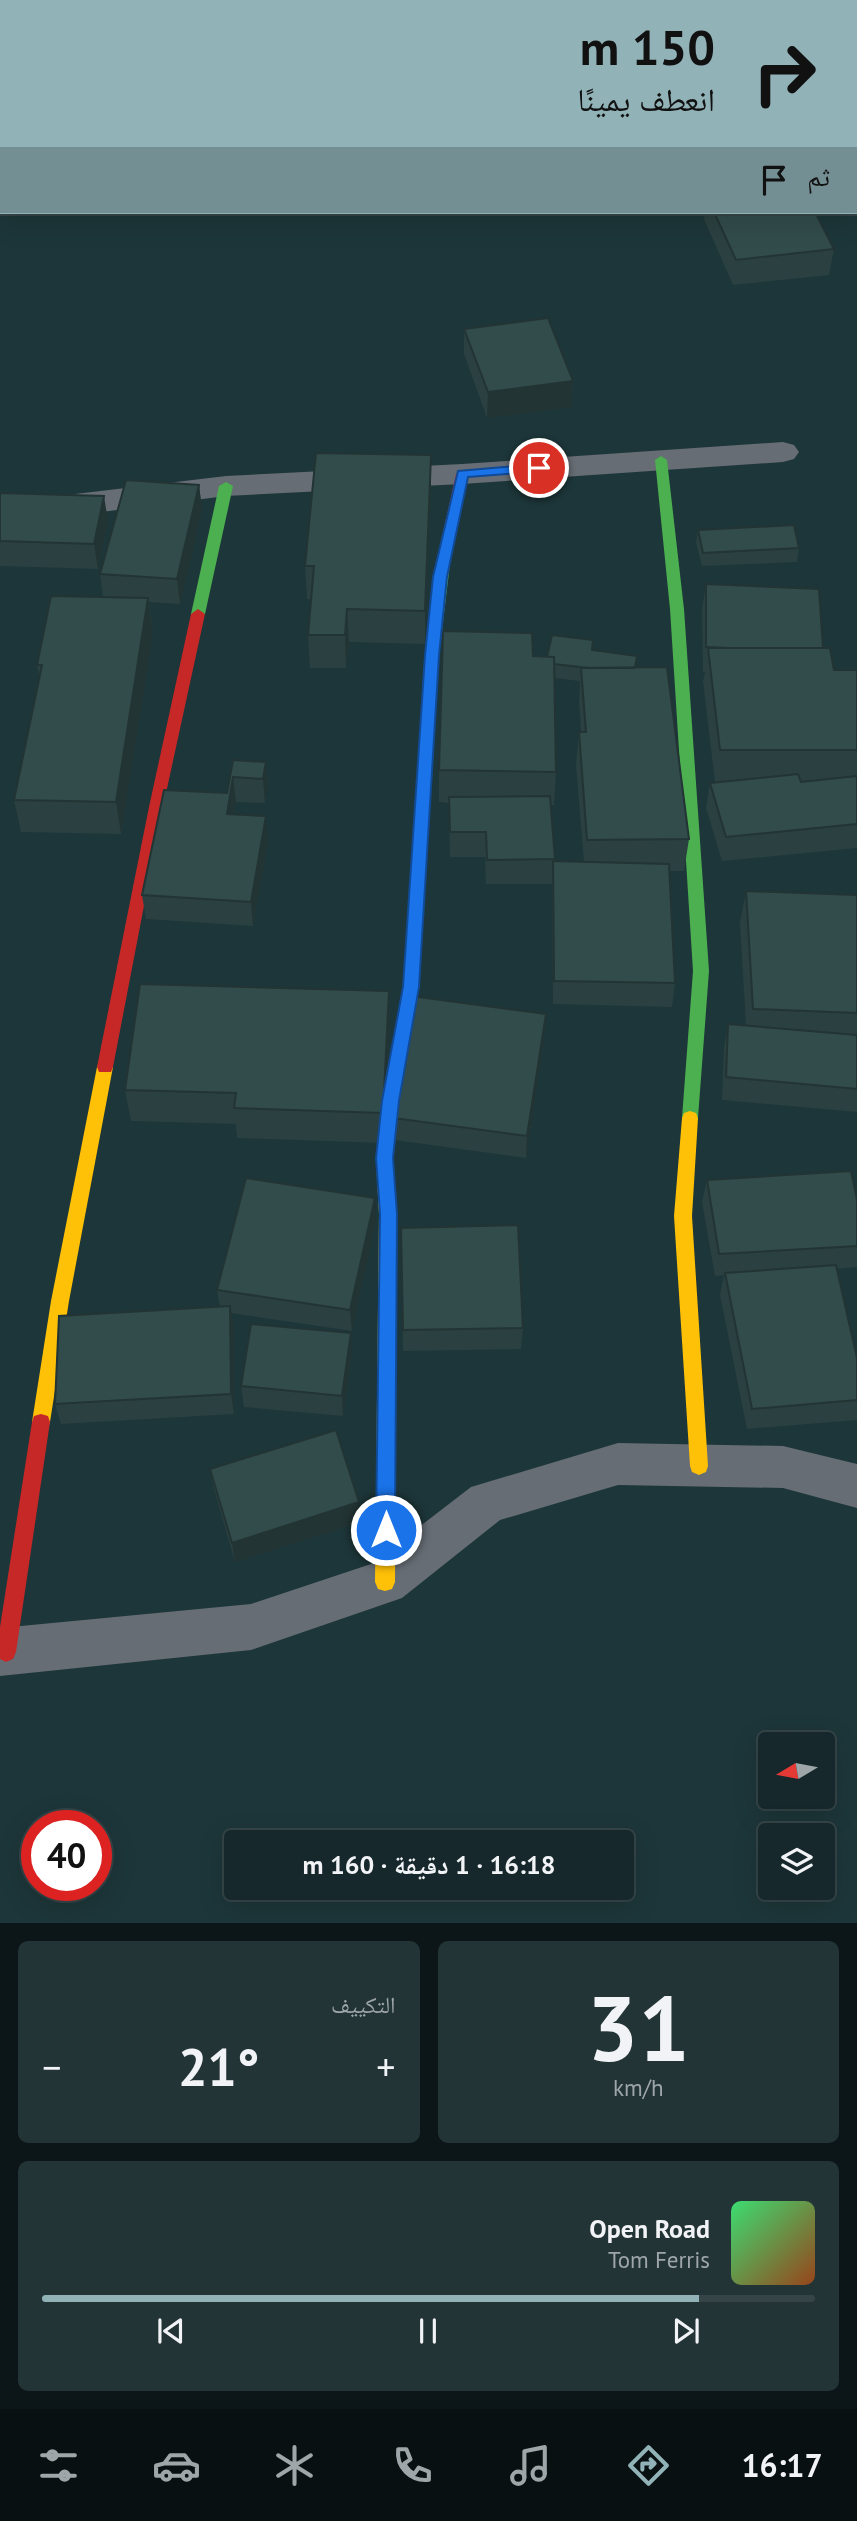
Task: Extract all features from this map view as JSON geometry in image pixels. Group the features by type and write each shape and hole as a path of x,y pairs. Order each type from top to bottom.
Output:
{"street":[{"path":"0,514 226,486 462,474 783,452"},
{"path":"661,460 677,609 701,971 683,1216 699,1466"},
{"path":"385,1583 388,1214 384,1158 411,987 432,655 440,577 462,474"},
{"path":"226,486 156,807 61,1301 3,1652 251,1627 385,1583 487,1502 618,1464 783,1468 857,1486"}],"building":[{"path":"715,214 816,214 834,249 736,260"},
{"path":"548,318 573,381 488,392 464,329"},
{"path":"316,453 431,455 425,611 347,609 345,635 308,635 314,566 305,566"},
{"path":"126,480 199,485 177,579 100,574"},
{"path":"0,493 104,496 94,544 0,541"},
{"path":"794,525 799,548 703,553 698,530"},
{"path":"706,584 819,589 823,648 706,647"},
{"path":"51,596 148,598 116,802 14,800 42,665 37,665"},
{"path":"443,631 532,633 533,656 554,657 556,772 439,770"},
{"path":"552,635 593,640 592,650 637,656 635,668 588,668 554,664 554,657 547,657"},
{"path":"708,648 830,648 834,670 857,670 857,750 720,750"},
{"path":"667,667 689,839 587,840 579,732 586,732 581,668"},
{"path":"233,760 266,762 263,779 233,777 227,814 266,816 251,902 142,895 164,790 227,793"},
{"path":"798,774 801,782 857,776 857,824 726,837 710,783"},
{"path":"550,796 555,859 487,860 486,832 450,832 449,797"},
{"path":"553,861 669,864 675,983 554,981"},
{"path":"746,891 857,895 857,1013 753,1009"},
{"path":"140,984 389,991 383,1113 234,1108 236,1093 125,1090"},
{"path":"411,996 546,1014 527,1136 386,1117"},
{"path":"728,1024 857,1035 857,1089 726,1077"},
{"path":"851,1171 857,1200 857,1246 719,1254 707,1180"},
{"path":"246,1178 375,1198 350,1310 217,1290"},
{"path":"518,1225 523,1328 403,1330 401,1228"},
{"path":"836,1265 857,1358 857,1400 752,1409 725,1273"},
{"path":"230,1306 231,1394 55,1404 59,1316"},
{"path":"251,1324 351,1333 342,1396 241,1386"},
{"path":"336,1430 359,1502 232,1543 210,1469"}],"traffic: fast":[{"path":"661,460 677,609 701,971 690,1118"},
{"path":"198,614 226,486"},
{"path":"384,1160 391,1101 411,987 432,655 443,564"}],"traffic: slow":[{"path":"41,1422 60,1301 105,1067"},
{"path":"690,1118 683,1216 699,1466"},
{"path":"384,1160 388,1214 385,1582"}],"traffic: jam":[{"path":"443,564 462,474"},
{"path":"105,1067 156,807 198,614"},
{"path":"6,1652 41,1422"}],"route":[{"path":"386,1530 388,1214 384,1158 411,987 432,655 440,577 462,474 539,468"}]}
